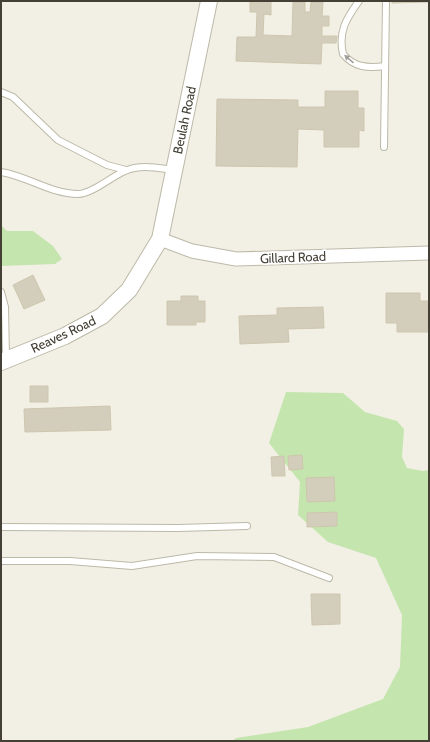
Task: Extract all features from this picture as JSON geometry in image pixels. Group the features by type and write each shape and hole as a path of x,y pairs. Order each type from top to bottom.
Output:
{"street":[{"name":"Beulah Road","path":"160,239 209,1"},
{"name":"Gillard Road","path":"160,239 192,251 236,259 429,253"},
{"name":"Reaves Road","path":"4,361 65,336 102,316 129,290 160,239"}],"lane":[{"path":"359,1 347,20 343,31 341,41 343,54 352,62 364,67 385,66"},
{"path":"384,147 386,1"},
{"path":"1,92 13,97 58,140 107,165 126,170"},
{"path":"1,172 62,192 80,194 96,188 126,170 154,167 174,170"},
{"path":"1,292 5,307 4,361"},
{"path":"1,527 178,528 247,526"},
{"path":"1,561 70,561 132,566 197,556 274,557 329,578"}],"green space":[{"path":"1,225 7,231 33,231 53,246 62,259 55,264 1,266"},
{"path":"286,392 343,393 365,412 397,421 404,429 402,457 407,468 423,471 429,470 429,741 233,741 236,738 308,727 383,699 400,667 402,615 376,558 328,542 298,515 300,482 269,443"}],"building":[{"path":"250,1 271,1 271,15 264,14 263,35 292,36 293,2 305,2 305,12 310,12 311,2 323,2 322,16 329,16 329,26 322,26 322,36 337,36 336,43 322,43 321,64 236,61 237,37 256,37 257,12 250,12"},
{"path":"392,1 429,1 429,2 392,3"},
{"path":"325,91 358,91 358,108 364,108 364,131 359,130 359,147 324,147 324,130 298,129 297,167 216,166 217,99 298,100 298,107 325,107"},
{"path":"33,275 45,300 24,309 13,285"},
{"path":"386,293 420,293 420,301 428,301 428,332 397,332 397,323 386,323"},
{"path":"181,296 198,296 198,301 205,301 205,322 196,322 196,325 167,325 167,301 181,301"},
{"path":"323,307 324,328 288,329 289,342 240,344 239,316 277,315 277,308"},
{"path":"30,386 48,386 48,402 30,402"},
{"path":"110,406 111,430 25,432 24,409"},
{"path":"302,455 303,469 289,470 288,456"},
{"path":"284,456 285,476 272,476 271,457"},
{"path":"334,477 335,501 307,502 306,478"},
{"path":"337,512 337,526 307,527 307,513"},
{"path":"311,594 340,594 340,624 312,625"}]}
